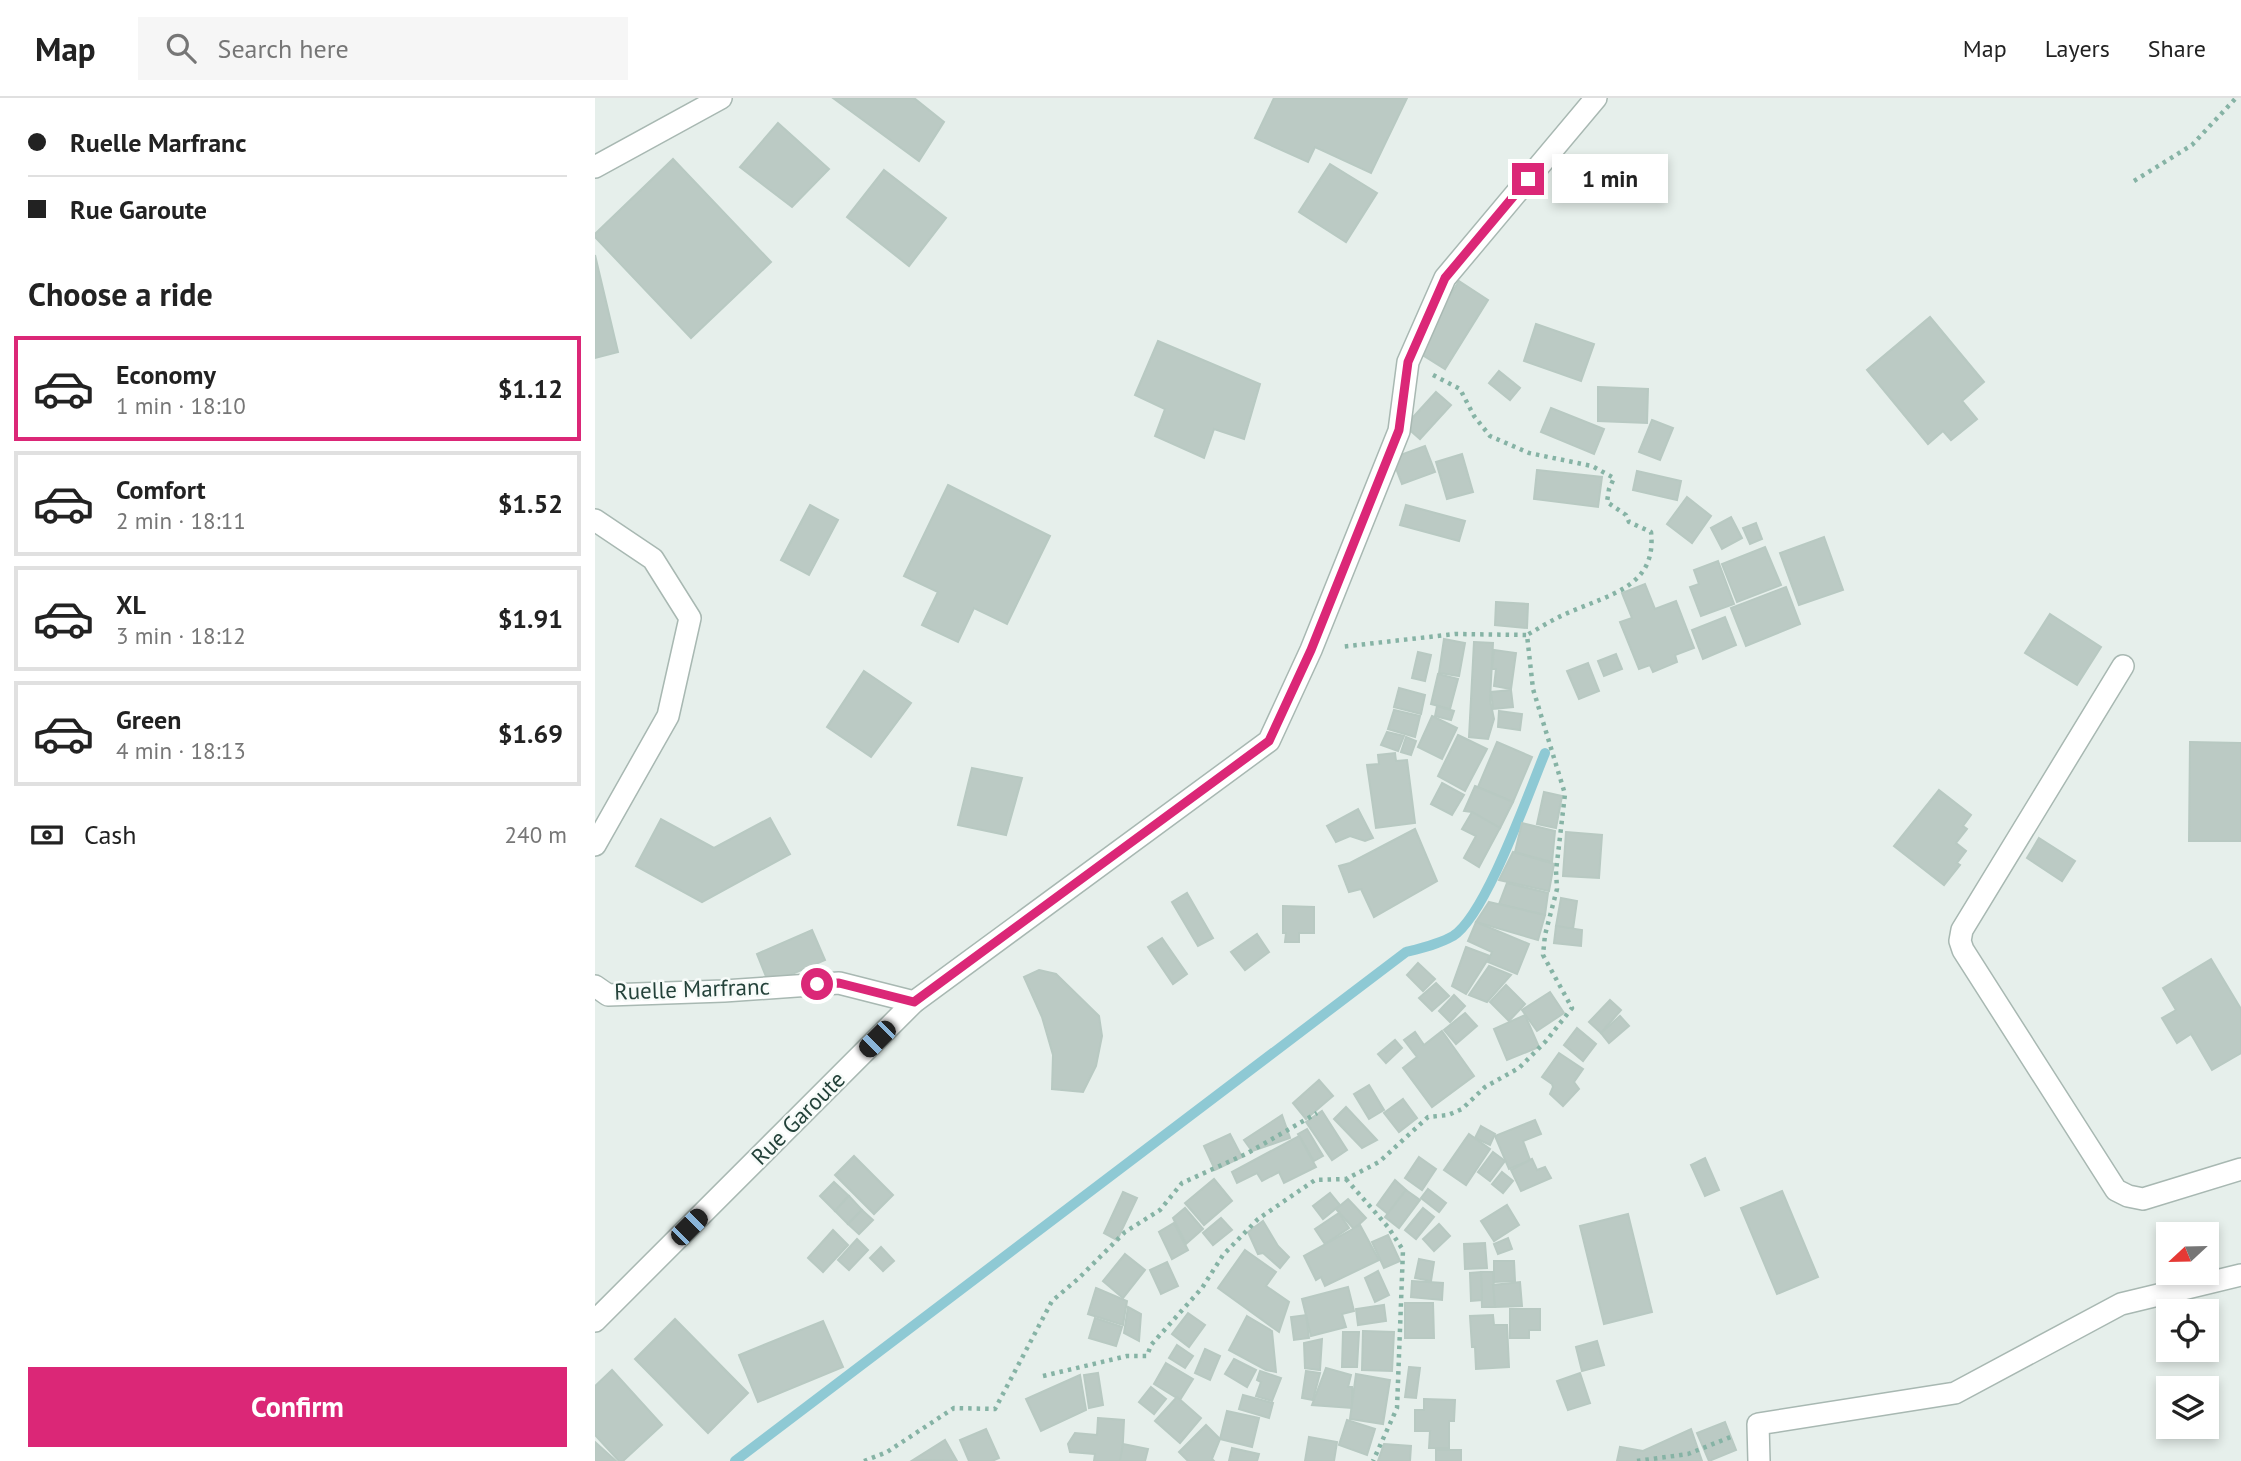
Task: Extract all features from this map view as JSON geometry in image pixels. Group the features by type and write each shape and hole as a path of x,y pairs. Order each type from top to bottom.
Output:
{"street":[{"path":"595,167 721,98"},
{"name":"Rue Garoute","path":"595,1321 914,1002 1269,741 1311,650 1399,430 1408,362 1445,278 1596,98"},
{"path":"595,520 653,559 690,618 668,716 595,845"},
{"path":"2123,666 1962,930 1960,941 1963,950 2116,1190 2143,1199 2241,1169"},
{"name":"Ruelle Marfranc","path":"595,986 608,995 839,983 914,1002"},
{"path":"1759,1461 1758,1424 1955,1393 2121,1304 2241,1275"}],"path":[{"path":"2134,181 2192,145 2236,98"},
{"path":"1311,650 1455,634 1527,635 1567,613 1633,583 1648,565 1653,547 1651,532 1629,522 1626,516 1607,502 1614,478 1592,466 1529,453 1490,436 1474,416 1460,389 1408,362"},
{"path":"1042,1376 1108,1360 1147,1356 1151,1345 1202,1288 1223,1255 1258,1219 1315,1180 1346,1179 1379,1161 1428,1117 1448,1115 1462,1109 1485,1087 1519,1068 1546,1041 1572,1008 1543,955 1545,934 1557,889 1556,871 1565,794 1534,689 1527,635"},
{"path":"864,1461 887,1452 954,1408 995,1409 1052,1301 1125,1232 1160,1210 1182,1184 1246,1154 1317,1113"},
{"path":"1346,1179 1388,1227 1403,1250 1397,1408 1373,1461"},
{"path":"1637,1461 1688,1454 1717,1444 1758,1424"}],"building":[{"path":"833,98 914,98 944,122 919,161"},
{"path":"1274,98 1407,98 1371,173 1315,147 1308,162 1255,138"},
{"path":"778,123 829,169 792,207 740,167"},
{"path":"673,159 771,262 691,338 595,237 595,234"},
{"path":"1330,164 1377,193 1346,242 1299,212"},
{"path":"884,170 946,218 909,266 847,217"},
{"path":"595,255 618,352 595,358"},
{"path":"1459,281 1488,300 1445,369 1416,351"},
{"path":"1930,317 1984,382 1962,401 1977,419 1951,440 1943,431 1928,444 1867,370"},
{"path":"1536,324 1594,344 1581,381 1524,361"},
{"path":"1158,341 1260,384 1244,439 1214,429 1204,458 1155,436 1165,409 1135,395"},
{"path":"1499,371 1520,388 1510,400 1489,383"},
{"path":"1598,387 1648,389 1647,423 1598,421"},
{"path":"1436,392 1451,405 1420,439 1405,426"},
{"path":"1551,408 1604,429 1594,454 1541,432"},
{"path":"1652,420 1673,428 1660,460 1639,452"},
{"path":"1425,446 1435,472 1402,484 1392,458"},
{"path":"1462,454 1473,492 1447,499 1436,462"},
{"path":"1537,470 1602,477 1598,507 1534,499"},
{"path":"1637,471 1681,481 1677,500 1633,490"},
{"path":"948,485 1050,536 1007,624 974,608 958,642 922,625 938,592 904,576"},
{"path":"1687,497 1711,516 1692,543 1667,524"},
{"path":"810,505 838,520 809,575 781,560"},
{"path":"1406,505 1465,521 1459,541 1400,525"},
{"path":"1731,517 1742,538 1722,549 1711,528"},
{"path":"1756,523 1762,539 1750,544 1743,528"},
{"path":"1824,537 1843,590 1799,605 1780,553"},
{"path":"1765,547 1781,585 1737,602 1722,564"},
{"path":"1718,561 1734,604 1701,616 1690,587 1699,584 1694,570"},
{"path":"1645,584 1655,609 1676,601 1694,648 1675,655 1677,662 1653,672 1650,665 1639,669 1620,622 1632,618 1622,593"},
{"path":"1786,587 1800,624 1746,646 1731,608"},
{"path":"1496,602 1528,604 1527,628 1495,625"},
{"path":"2050,614 2101,647 2077,685 2025,653"},
{"path":"1725,617 1736,645 1703,659 1692,630"},
{"path":"1444,639 1465,643 1459,676 1439,673"},
{"path":"1474,642 1493,643 1490,700 1494,719 1488,739 1469,737"},
{"path":"1494,650 1516,653 1511,689 1494,686"},
{"path":"1418,652 1431,655 1425,681 1412,678"},
{"path":"1616,654 1622,669 1604,676 1598,661"},
{"path":"1588,663 1599,691 1579,699 1567,671"},
{"path":"864,671 911,703 871,757 827,727"},
{"path":"1438,674 1458,679 1450,709 1431,704"},
{"path":"1399,688 1425,695 1421,714 1394,707"},
{"path":"1511,690 1513,707 1493,709 1491,692"},
{"path":"1437,706 1454,711 1451,720 1435,716"},
{"path":"1394,710 1420,716 1415,737 1388,729"},
{"path":"1499,711 1522,714 1520,730 1498,727"},
{"path":"1432,716 1457,728 1442,759 1418,747"},
{"path":"1387,732 1404,736 1398,751 1381,745"},
{"path":"1458,735 1487,749 1465,791 1438,776"},
{"path":"1406,737 1416,741 1411,755 1401,752"},
{"path":"1497,742 1532,757 1513,802 1478,787"},
{"path":"2190,742 2241,743 2241,841 2189,841"},
{"path":"1395,753 1396,761 1407,760 1415,823 1376,828 1367,765 1379,764 1378,755"},
{"path":"972,768 1022,778 1006,835 958,825"},
{"path":"1442,783 1464,795 1452,815 1431,804"},
{"path":"1475,786 1513,802 1500,828 1472,812 1464,811"},
{"path":"1939,790 1971,815 1963,826 1967,829 1956,843 1966,851 1957,863 1960,865 1944,885 1894,846"},
{"path":"1544,792 1562,796 1556,828 1537,824"},
{"path":"1358,809 1373,838 1365,841 1350,836 1336,842 1327,826"},
{"path":"1472,812 1500,828 1479,867 1464,858 1476,836 1462,829"},
{"path":"770,818 790,854 702,902 636,866 661,819 714,848"},
{"path":"1522,823 1555,831 1552,862 1515,852"},
{"path":"1415,829 1437,881 1374,917 1361,889 1349,892 1339,866 1350,863"},
{"path":"1566,832 1602,835 1599,878 1563,876"},
{"path":"2039,838 2075,861 2062,881 2027,858"},
{"path":"1513,852 1554,864 1549,891 1499,880"},
{"path":"1507,883 1548,893 1545,915 1499,904"},
{"path":"1187,893 1213,938 1198,946 1172,902"},
{"path":"1561,898 1577,901 1573,929 1556,926"},
{"path":"1489,902 1545,915 1538,940 1476,922"},
{"path":"1283,906 1314,907 1314,933 1299,933 1299,942 1285,942"},
{"path":"1476,922 1529,944 1517,974 1488,962 1492,952 1468,941"},
{"path":"1556,926 1582,930 1581,946 1554,943"},
{"path":"812,930 825,960 769,984 757,954"},
{"path":"1257,934 1269,952 1245,970 1231,952"},
{"path":"1162,938 1187,974 1173,984 1148,947"},
{"path":"1466,947 1490,956 1466,994 1452,986"},
{"path":"2211,959 2241,1009 2241,1053 2212,1070 2191,1034 2177,1043 2162,1018 2176,1010 2163,988"},
{"path":"1418,963 1435,979 1423,991 1407,975"},
{"path":"1489,966 1511,975 1487,1002 1469,995"},
{"path":"1039,970 1056,974 1099,1016 1102,1036 1096,1066 1083,1092 1052,1089 1053,1055 1042,1017 1024,977"},
{"path":"1436,983 1449,996 1432,1011 1419,998"},
{"path":"1506,985 1525,1004 1509,1021 1490,1002"},
{"path":"1550,992 1564,1013 1537,1031 1522,1010"},
{"path":"1454,995 1465,1006 1450,1022 1439,1011"},
{"path":"1610,1000 1621,1010 1601,1033 1589,1022"},
{"path":"1465,1013 1477,1026 1456,1044 1444,1030"},
{"path":"1525,1015 1539,1047 1507,1060 1494,1029"},
{"path":"1620,1016 1629,1026 1609,1043 1601,1033"},
{"path":"1577,1028 1596,1044 1583,1061 1564,1045"},
{"path":"1442,1031 1474,1076 1432,1107 1403,1068 1417,1057 1404,1040 1415,1032 1424,1045"},
{"path":"1395,1040 1402,1048 1386,1063 1378,1054"},
{"path":"1559,1053 1583,1069 1574,1082 1579,1089 1563,1106 1550,1094 1552,1084 1542,1077"},
{"path":"1319,1080 1333,1096 1306,1119 1293,1103"},
{"path":"1369,1085 1384,1110 1369,1119 1354,1094"},
{"path":"1403,1099 1417,1118 1399,1132 1384,1113"},
{"path":"1346,1107 1377,1140 1362,1148 1334,1119"},
{"path":"1322,1111 1347,1150 1332,1160 1306,1122"},
{"path":"1282,1115 1290,1138 1252,1151 1244,1140"},
{"path":"1535,1120 1541,1134 1523,1141 1530,1160 1509,1169 1495,1136"},
{"path":"1481,1126 1495,1134 1490,1145 1475,1138"},
{"path":"1307,1129 1323,1156 1314,1161 1298,1134"},
{"path":"1230,1134 1242,1157 1215,1170 1204,1146"},
{"path":"1469,1134 1490,1149 1466,1185 1444,1170"},
{"path":"1299,1136 1316,1167 1284,1183 1279,1172 1262,1181 1257,1173 1237,1183 1232,1172"},
{"path":"1493,1152 1505,1161 1490,1181 1478,1172"},
{"path":"854,1156 893,1195 874,1214 835,1175"},
{"path":"1419,1157 1436,1169 1422,1190 1405,1178"},
{"path":"1705,1158 1719,1190 1705,1196 1691,1165"},
{"path":"1532,1159 1537,1170 1545,1167 1551,1178 1521,1191 1511,1170"},
{"path":"1502,1172 1513,1181 1503,1193 1492,1184"},
{"path":"1214,1179 1232,1201 1204,1225 1185,1203"},
{"path":"1395,1180 1406,1190 1388,1214 1377,1205"},
{"path":"834,1182 849,1196 835,1211 820,1196"},
{"path":"1428,1189 1446,1203 1439,1212 1421,1198"},
{"path":"1406,1190 1420,1200 1399,1228 1385,1217"},
{"path":"1782,1191 1818,1277 1777,1294 1741,1208"},
{"path":"1123,1192 1137,1198 1117,1240 1104,1233"},
{"path":"1330,1193 1340,1205 1323,1219 1313,1206"},
{"path":"849,1196 862,1210 848,1224 835,1211"},
{"path":"1348,1199 1366,1218 1354,1229 1336,1209"},
{"path":"1507,1205 1519,1225 1494,1241 1481,1221"},
{"path":"1185,1208 1203,1229 1186,1244 1173,1218"},
{"path":"1423,1208 1434,1217 1416,1239 1405,1230"},
{"path":"862,1210 873,1220 859,1234 848,1224"},
{"path":"1339,1213 1349,1228 1325,1244 1315,1229"},
{"path":"1628,1214 1652,1312 1604,1324 1580,1226"},
{"path":"1221,1218 1232,1230 1213,1245 1203,1233"},
{"path":"1263,1221 1278,1246 1289,1257 1280,1268 1263,1253 1258,1254 1248,1232"},
{"path":"1174,1223 1188,1250 1172,1259 1159,1232"},
{"path":"1439,1224 1450,1236 1434,1251 1423,1239"},
{"path":"1360,1225 1379,1260 1325,1286 1321,1277 1316,1280 1304,1256"},
{"path":"833,1230 848,1245 823,1272 808,1258"},
{"path":"1388,1235 1400,1261 1384,1268 1372,1242"},
{"path":"1508,1238 1512,1249 1498,1254 1494,1244"},
{"path":"857,1239 868,1250 849,1270 838,1260"},
{"path":"1485,1243 1487,1268 1465,1269 1464,1244"},
{"path":"881,1247 894,1261 883,1271 870,1258"},
{"path":"1245,1250 1276,1272 1266,1286 1289,1302 1279,1332 1218,1288"},
{"path":"1125,1254 1145,1270 1123,1298 1103,1281"},
{"path":"1419,1259 1434,1262 1431,1281 1415,1278"},
{"path":"1494,1261 1514,1261 1515,1281 1494,1282"},
{"path":"1167,1262 1178,1286 1161,1294 1150,1270"},
{"path":"1378,1271 1389,1295 1375,1302 1365,1278"},
{"path":"1481,1272 1493,1272 1495,1307 1482,1307"},
{"path":"1481,1272 1482,1300 1471,1301 1470,1273"},
{"path":"1412,1281 1443,1283 1442,1300 1411,1297"},
{"path":"1520,1282 1522,1306 1495,1307 1493,1285"},
{"path":"1348,1287 1354,1311 1342,1314 1346,1327 1311,1336 1302,1299"},
{"path":"1096,1288 1127,1301 1123,1325 1088,1314"},
{"path":"1405,1303 1433,1303 1434,1338 1405,1338"},
{"path":"1384,1305 1386,1321 1358,1325 1356,1309"},
{"path":"1128,1307 1141,1314 1139,1341 1124,1333"},
{"path":"1510,1309 1540,1309 1540,1330 1529,1330 1529,1338 1510,1338"},
{"path":"1188,1313 1205,1325 1189,1347 1172,1334"},
{"path":"1306,1315 1309,1338 1294,1340 1291,1317"},
{"path":"1493,1315 1494,1325 1507,1325 1509,1367 1476,1369 1470,1316"},
{"path":"1247,1316 1272,1331 1276,1372 1266,1370 1229,1350"},
{"path":"1095,1318 1122,1327 1116,1346 1089,1338"},
{"path":"675,1319 748,1393 708,1433 635,1359"},
{"path":"823,1321 843,1367 758,1402 739,1355"},
{"path":"1363,1331 1394,1332 1392,1371 1362,1370"},
{"path":"1343,1332 1359,1332 1357,1367 1342,1367"},
{"path":"1322,1339 1320,1370 1305,1368 1304,1343"},
{"path":"1597,1341 1604,1365 1582,1371 1576,1347"},
{"path":"1177,1345 1193,1356 1185,1368 1169,1358"},
{"path":"1205,1349 1220,1356 1210,1380 1195,1373"},
{"path":"1234,1359 1256,1370 1247,1387 1225,1374"},
{"path":"1166,1363 1193,1379 1180,1400 1154,1384"},
{"path":"1409,1367 1420,1368 1416,1398 1405,1397"},
{"path":"1326,1368 1351,1375 1348,1387 1352,1387 1352,1408 1312,1405"},
{"path":"612,1370 662,1425 623,1461 619,1461 595,1435 595,1386"},
{"path":"1260,1371 1281,1378 1272,1401 1256,1396 1261,1382 1257,1380"},
{"path":"1306,1371 1320,1373 1313,1400 1302,1398"},
{"path":"1098,1373 1103,1405 1089,1408 1084,1375"},
{"path":"1580,1373 1590,1403 1568,1410 1557,1381"},
{"path":"1356,1374 1390,1380 1383,1424 1350,1419"},
{"path":"1080,1375 1086,1410 1041,1431 1026,1399"},
{"path":"1151,1387 1166,1399 1154,1414 1139,1402"},
{"path":"1243,1395 1273,1403 1269,1418 1239,1409"},
{"path":"1177,1397 1201,1418 1180,1443 1155,1421"},
{"path":"1424,1399 1455,1400 1454,1421 1449,1421 1449,1448 1429,1448 1430,1431 1415,1431 1415,1410 1424,1410"},
{"path":"1227,1411 1259,1418 1252,1447 1220,1439"},
{"path":"1098,1418 1124,1420 1122,1461 1094,1461 1095,1454 1070,1452 1068,1444 1075,1433 1097,1435"},
{"path":"1347,1420 1375,1429 1367,1455 1339,1445"},
{"path":"1725,1422 1736,1450 1709,1461 1697,1433"},
{"path":"1206,1425 1220,1439 1212,1459 1214,1461 1188,1461 1179,1452"},
{"path":"986,1429 999,1458 992,1461 969,1461 960,1440"},
{"path":"1691,1429 1702,1461 1617,1461 1620,1447 1643,1451"},
{"path":"1309,1437 1337,1442 1334,1461 1305,1461"},
{"path":"945,1440 957,1461 913,1460"},
{"path":"595,1442 616,1461 595,1461"},
{"path":"1123,1444 1148,1449 1145,1461 1120,1461"},
{"path":"1384,1444 1411,1446 1410,1461 1378,1461"},
{"path":"1232,1448 1259,1454 1257,1461 1229,1461"},
{"path":"1436,1450 1461,1450 1461,1461 1436,1461"}],"waterway":[{"path":"735,1461 1406,952 1453,936 1466,924 1492,880 1545,753"}],"route":[{"path":"817,984 839,983 914,1002 1269,741 1311,650 1399,430 1408,362 1445,278 1528,179"}]}
